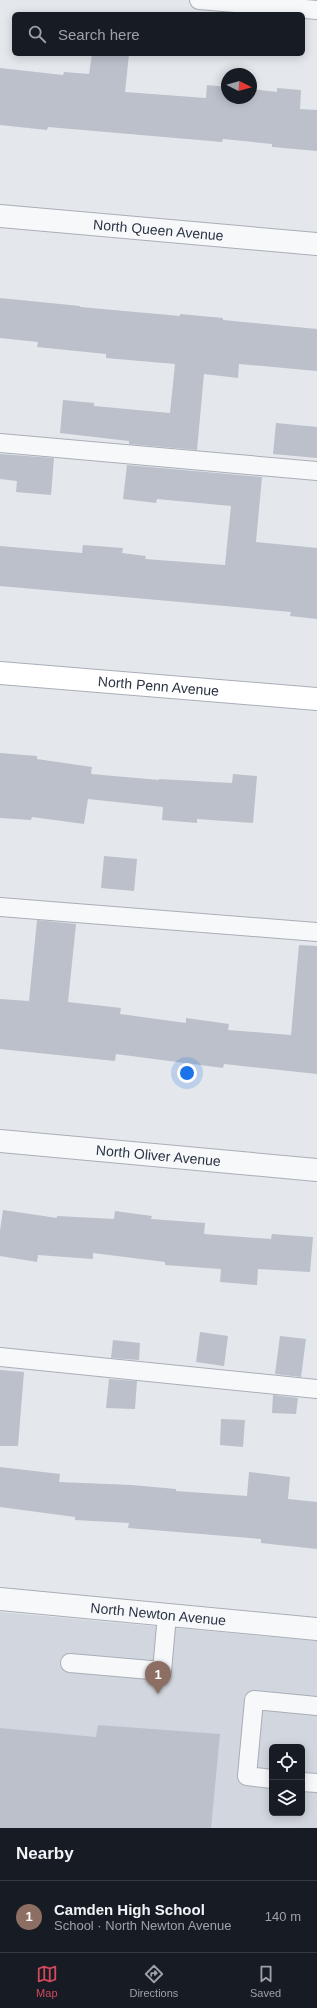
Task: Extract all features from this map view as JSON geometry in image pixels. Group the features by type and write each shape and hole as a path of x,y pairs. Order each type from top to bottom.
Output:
{"main road":[{"name":"North Penn Avenue","path":"0,673 317,699"}],"street":[{"name":"North Queen Avenue","path":"0,216 317,244"},
{"name":"North Oliver Avenue","path":"0,1141 317,1170"},
{"name":"North Newton Avenue","path":"0,1599 317,1629"}],"lane":[{"path":"199,0 269,3 317,10"},
{"path":"0,443 317,471"},
{"path":"0,907 317,932"},
{"path":"0,1357 317,1389"},
{"path":"70,1663 162,1671 167,1615"},
{"path":"269,1779 247,1776 254,1700 317,1706"},
{"path":"305,1782 317,1783"}],"shaded area":[{"path":"0,1612 317,1641 317,1828 0,1828"}],"building":[{"path":"92,56 129,56 125,92 206,98 207,85 221,86 221,104 257,104 257,90 277,92 277,88 301,90 300,109 317,110 317,151 272,147 272,144 223,139 222,142 48,127 47,130 0,125 0,68 63,75 64,72 89,74"},
{"path":"0,298 180,316 180,314 223,318 223,320 317,329 317,371 239,364 238,378 204,374 197,450 129,444 129,441 60,433 63,400 94,403 94,406 170,413 175,364 106,358 106,354 37,347 38,342 0,338"},
{"path":"276,423 317,427 317,458 273,454"},
{"path":"0,454 54,458 51,495 16,492 17,481 0,479"},
{"path":"127,465 262,477 256,542 317,548 317,619 290,616 291,612 0,586 0,546 82,553 83,545 123,548 122,553 146,556 145,559 225,565 231,506 157,499 156,503 123,499"},
{"path":"0,753 37,756 37,759 92,767 91,774 159,780 232,783 233,774 257,776 253,823 197,819 197,823 162,820 163,807 88,799 84,824 32,817 31,820 0,818"},
{"path":"104,856 137,859 134,891 101,888"},
{"path":"37,920 76,924 68,1002 121,1008 120,1014 186,1023 186,1018 229,1024 228,1030 291,1035 299,945 317,946 317,1074 224,1064 223,1068 116,1054 115,1061 0,1049 0,999 29,1001"},
{"path":"3,1210 57,1218 57,1216 114,1219 115,1211 152,1216 151,1219 205,1223 204,1234 271,1239 272,1234 313,1237 310,1272 258,1269 257,1285 220,1282 221,1269 165,1265 165,1262 93,1253 93,1259 38,1255 37,1262 0,1256 0,1231"},
{"path":"200,1332 228,1336 224,1366 196,1362"},
{"path":"280,1336 306,1339 301,1377 275,1374"},
{"path":"113,1340 140,1343 139,1360 111,1358"},
{"path":"0,1370 24,1372 18,1446 0,1446"},
{"path":"109,1379 137,1381 135,1409 106,1408"},
{"path":"273,1395 298,1398 296,1414 272,1413"},
{"path":"221,1419 245,1420 243,1447 220,1445"},
{"path":"0,1467 60,1474 59,1482 132,1485 176,1489 176,1491 247,1496 249,1472 290,1477 288,1499 317,1502 317,1549 261,1543 261,1539 128,1528 129,1523 75,1520 75,1517 0,1507"},
{"path":"98,1725 220,1734 211,1828 0,1828 0,1728 96,1737"}],"place":[{"name":"Camden High School","path":"158,1694"}]}
